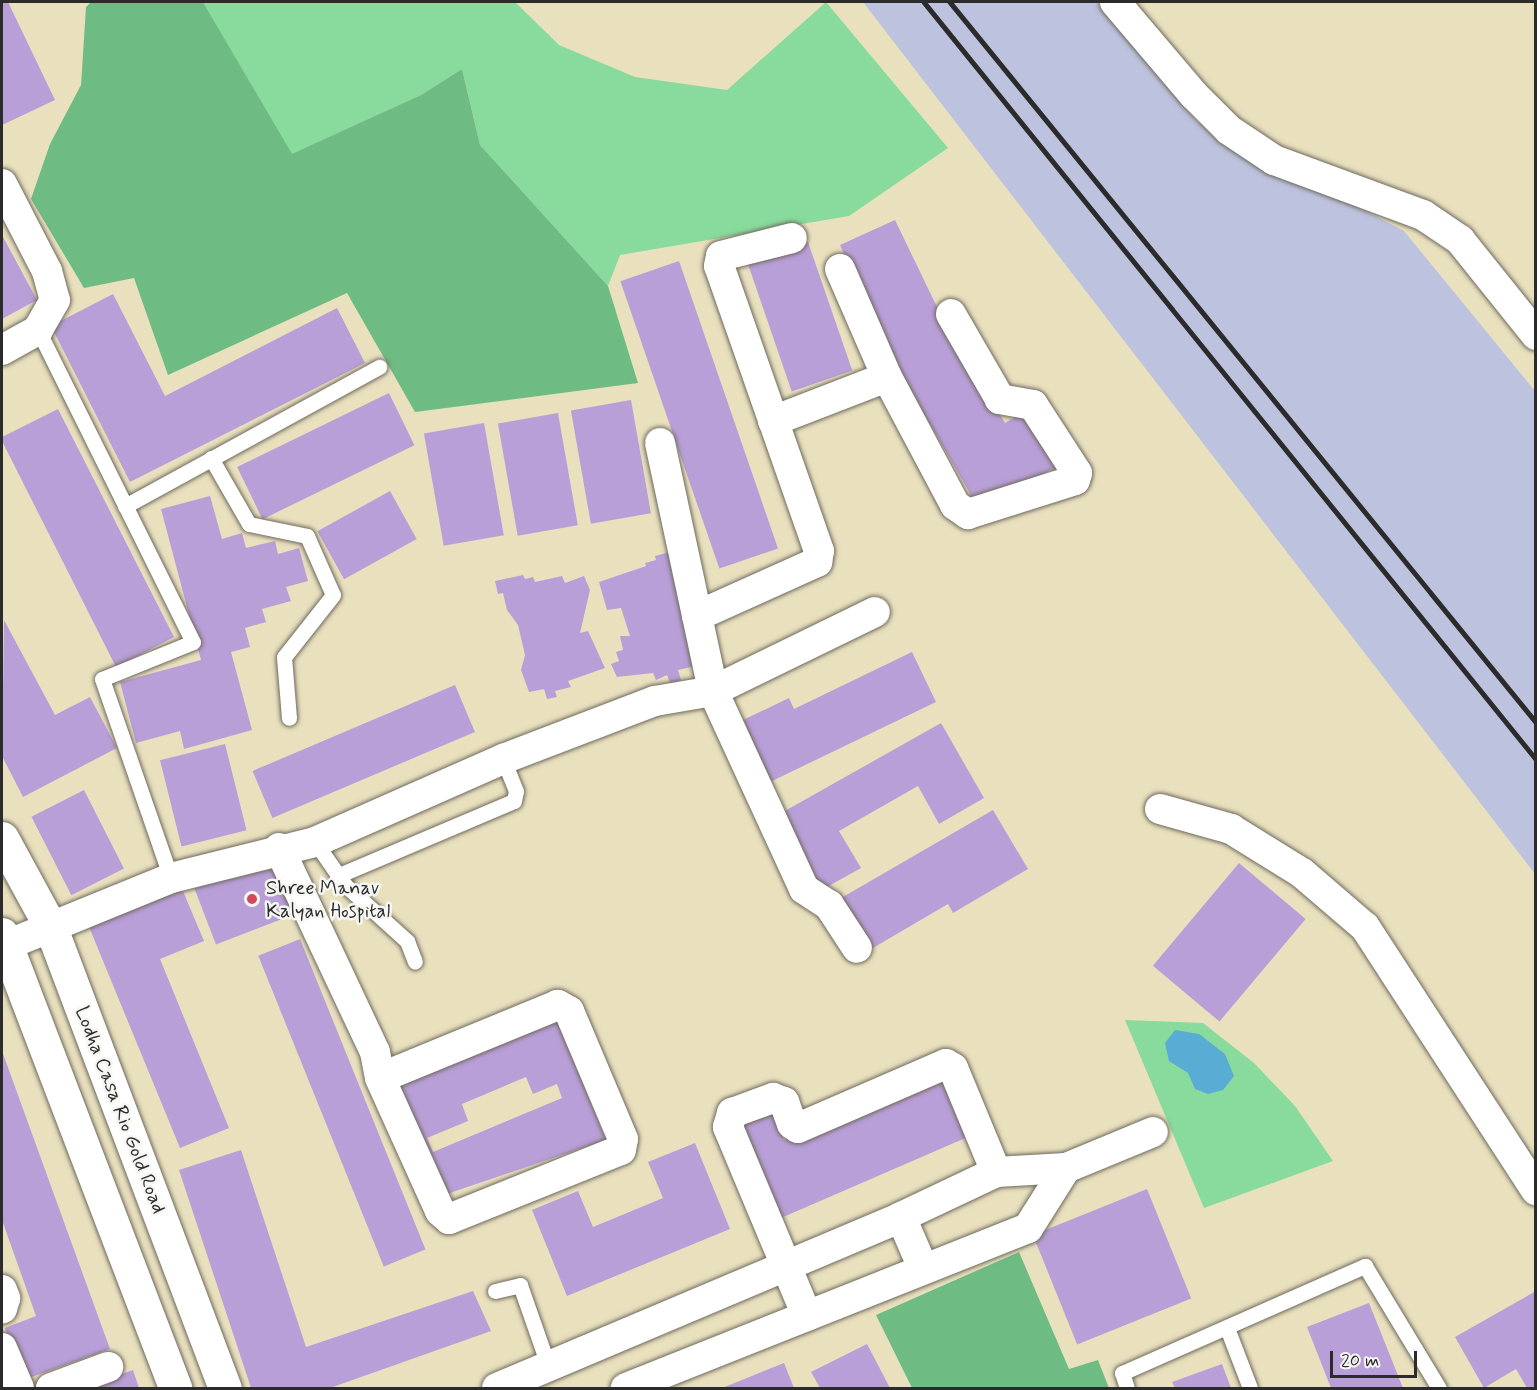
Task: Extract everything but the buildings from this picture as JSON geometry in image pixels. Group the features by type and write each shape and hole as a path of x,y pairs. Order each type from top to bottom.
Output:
{"street":[{"path":"1115,2 1194,95 1229,130 1274,160 1423,215 1460,240 1536,335"},
{"path":"2,184 48,271 55,300 38,330 2,350"},
{"path":"697,616 817,562 819,551 719,266 721,256 792,238"},
{"path":"840,269 887,377 955,505 968,514 1075,480 1077,473 1033,405 1000,399 951,314"},
{"path":"773,421 887,377"},
{"path":"660,443 713,691 804,889 829,905 857,948"},
{"path":"175,1389 3,942 51,928 171,878 279,848 315,842 503,759 655,701 713,691 875,612"},
{"path":"1160,809 1231,829 1302,873 1365,927 1536,1190"},
{"name":"Lodha Casa Rio Gold Road","path":"2,838 51,928 225,1389"},
{"path":"279,848 375,1052 380,1078 440,1211 449,1219 621,1150 623,1139 569,1011 558,1005 380,1078"},
{"path":"807,1316 728,1127 732,1113 773,1098 784,1102 792,1124 798,1128 946,1064 953,1068 996,1172"},
{"path":"497,1389 553,1377 784,1264 901,1217 996,1172 1066,1168 1153,1132"},
{"path":"626,1389 1028,1228 1066,1168"},
{"path":"901,1217 923,1269"},
{"path":"2,1290 5,1298 2,1309"},
{"path":"2,1348 20,1389"},
{"path":"51,1389 108,1367"}],"lane":[{"path":"38,330 193,642 102,680 171,878"},
{"path":"125,506 379,367"},
{"path":"211,458 249,524 307,536 333,595 284,657 289,718"},
{"path":"337,876 514,801 516,790 503,759"},
{"path":"315,842 337,876 407,941 415,962"},
{"path":"1127,1389 1122,1373 1365,1266 1438,1389"},
{"path":"495,1291 520,1285 553,1377"},
{"path":"1227,1328 1250,1389"}],"shaded area":[{"path":"863,2 1096,2 1197,122 1404,231 1535,391 1535,874"}],"green space":[{"path":"91,2 203,2 292,154 421,95 462,69 480,145 608,286 638,383 415,412 347,293 168,375 134,278 84,288 31,199 50,144 81,85 86,7"},
{"path":"203,2 515,2 559,45 635,77 727,90 826,2 948,148 849,216 620,255 608,286 480,145 462,69 421,95 292,155"},
{"path":"1125,1020 1203,1023 1254,1063 1295,1106 1333,1161 1204,1208"},
{"path":"1019,1252 1069,1369 1098,1360 1109,1388 912,1388 876,1315"}],"water":[{"path":"1175,1030 1199,1034 1225,1054 1234,1076 1223,1090 1208,1094 1195,1089 1188,1073 1169,1061 1165,1043"}],"railway":[{"path":"924,2 1536,759"},
{"path":"950,2 1536,722"}],"place":[{"name":"Shree Manav Kalyan Hospital","path":"252,899"}]}
